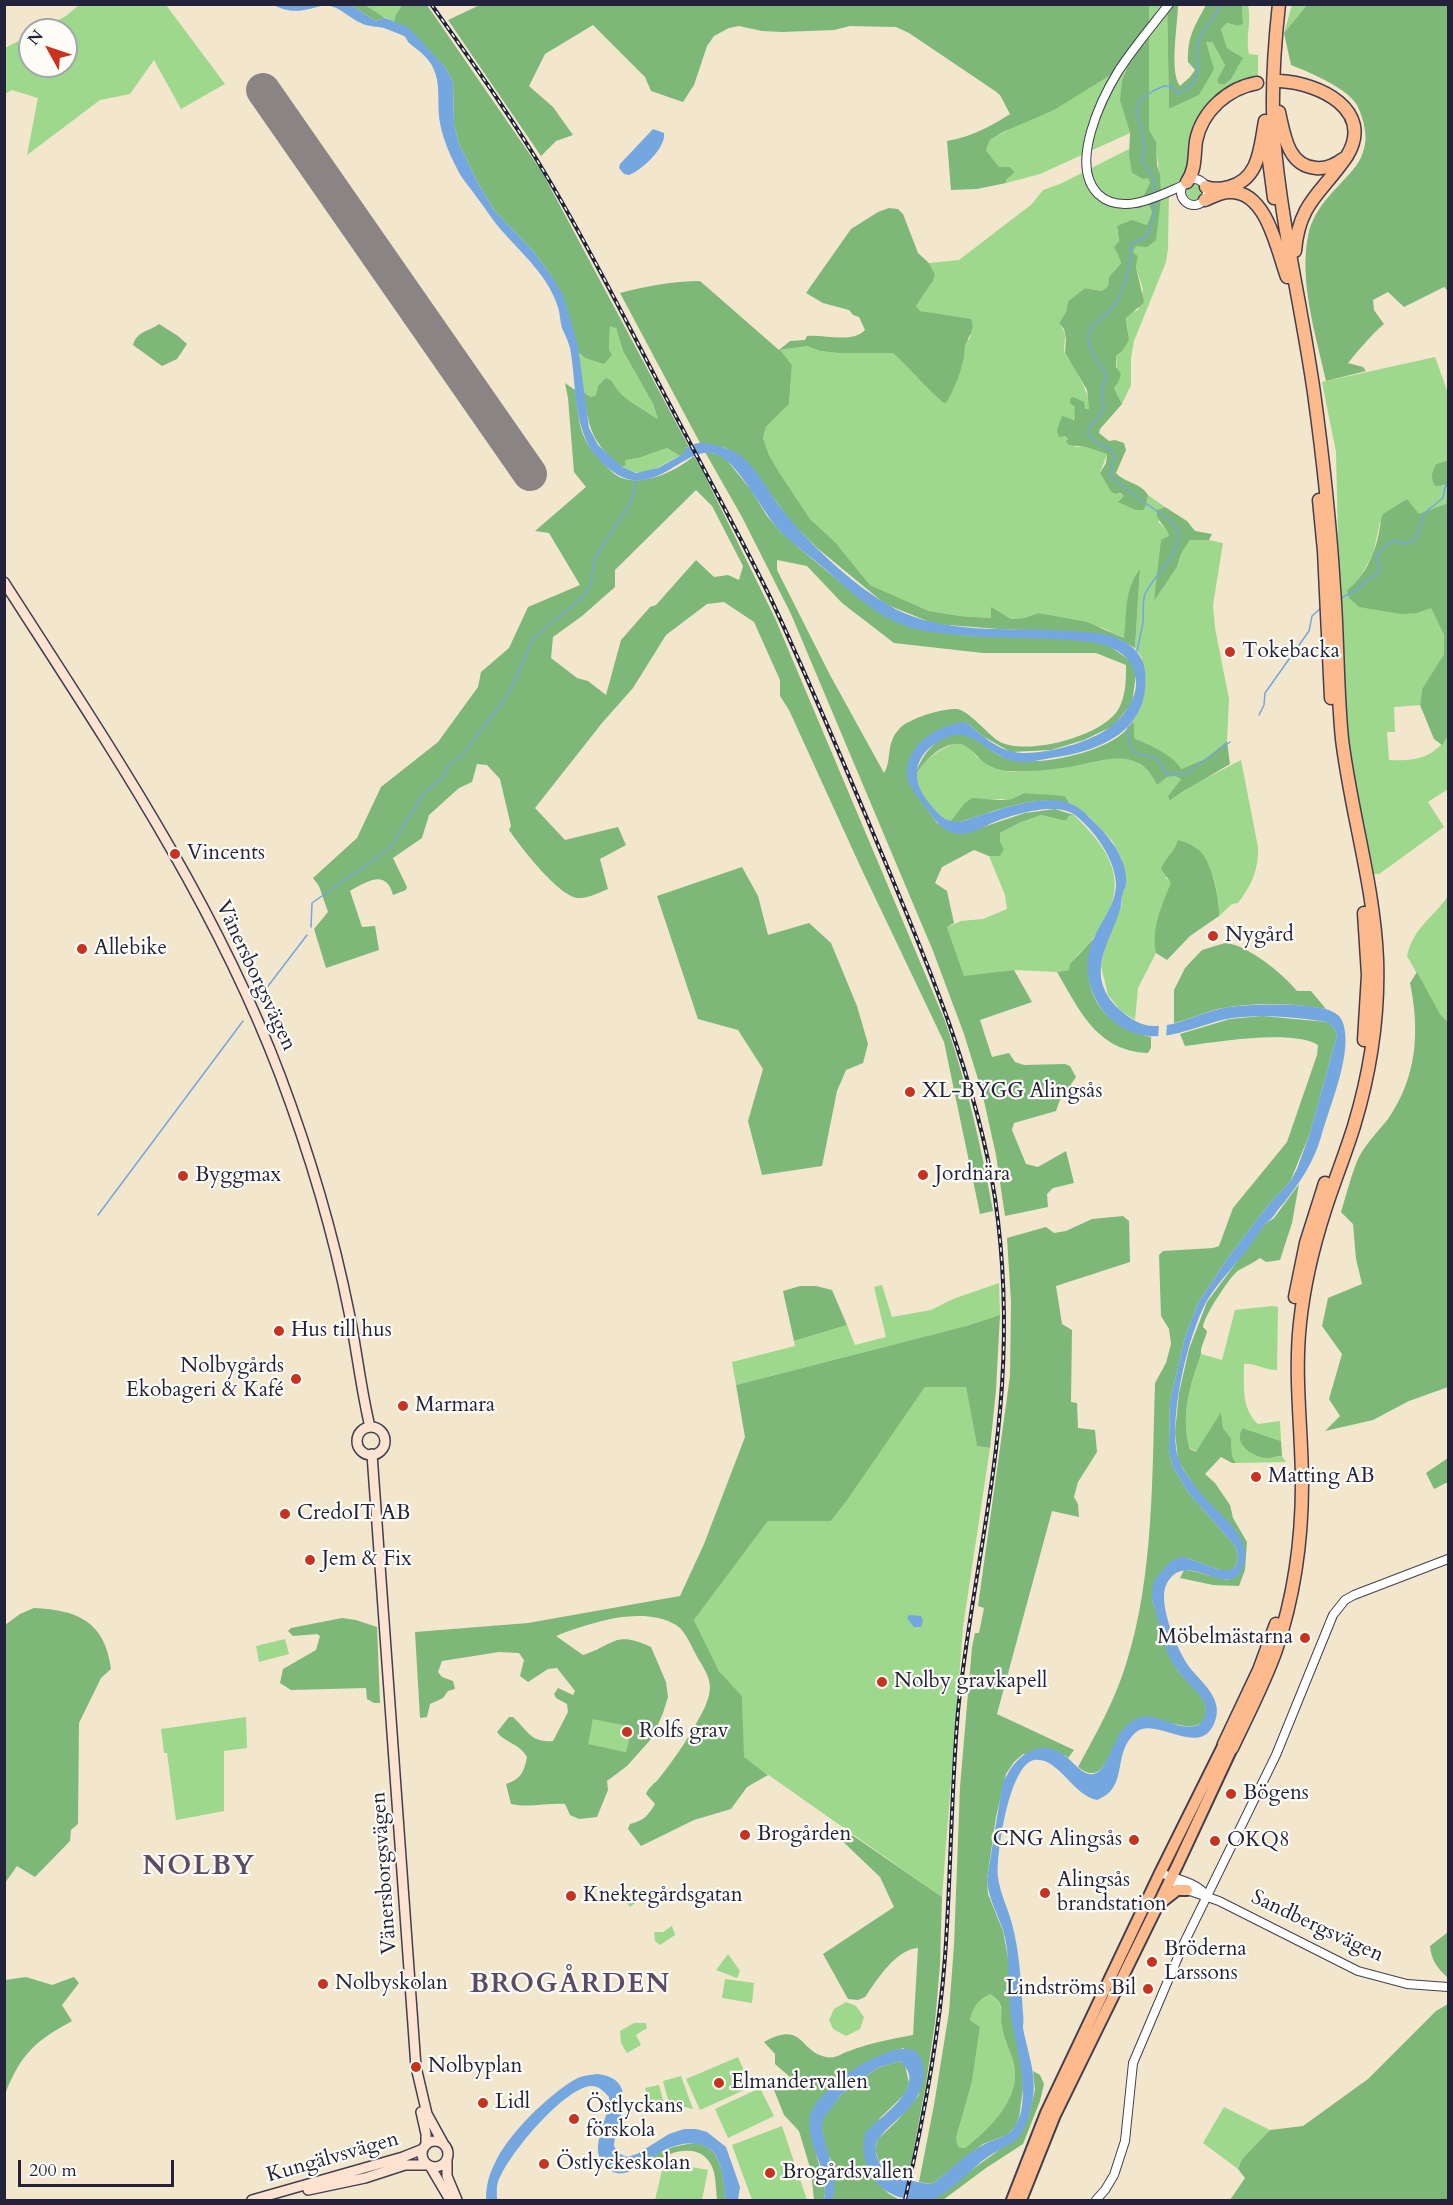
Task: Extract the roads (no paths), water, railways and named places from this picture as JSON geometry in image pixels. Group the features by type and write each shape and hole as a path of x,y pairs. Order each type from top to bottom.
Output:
{"highway":[{"path":"1270,4 1265,56 1265,121 1268,162 1290,273"},
{"path":"1021,2200 1054,2115 1171,1877 1228,1746 1275,1624 1285,1587 1294,1515 1290,1365 1291,1328 1298,1281 1313,1220 1352,1102 1362,1058 1368,1004 1368,956 1362,887 1340,781 1333,731 1324,551 1277,160 1279,4"},
{"path":"1277,81 1296,82 1320,90 1334,98 1347,110 1354,132 1351,149 1347,156 1314,195 1302,216 1290,273"},
{"path":"1277,81 1283,133 1288,148 1296,159 1306,166 1318,168 1332,166 1347,156"},
{"path":"1186,183 1192,175 1195,163 1197,135 1209,112 1232,91 1257,83"},
{"path":"1205,190 1226,188 1248,177 1256,164 1265,121"},
{"path":"1195,163 1205,190"},
{"path":"1205,190 1219,194 1232,192 1245,195 1256,202 1264,214 1290,273"},
{"path":"1012,2200 1046,2113 1160,1873 1228,1746"},
{"path":"1156,1908 1177,1890 1187,1890"}],"main road":[{"name":"Vänersborgsvägen","path":"4,582 175,854 248,996 280,1075 320,1195 349,1311 370,1427"},
{"name":"Vänersborgsvägen","path":"370,1427 379,1430 384,1438 381,1450 372,1454 361,1450 357,1441 362,1431 370,1427"},
{"name":"Vänersborgsvägen","path":"372,1454 416,2067 427,2114 443,2143"},
{"name":"Vänersborgsvägen","path":"385,1631 389,1756 409,2049 413,2084 426,2134 424,2147"},
{"path":"450,2200 423,2159 424,2147 434,2140 443,2143 448,2151 447,2176 457,2200"},
{"name":"Kungälvsvägen","path":"254,2200 403,2157 424,2147"},
{"path":"429,2166 439,2167 447,2162"},
{"name":"Kungälvsvägen","path":"254,2200 364,2178 405,2165 429,2166"}],"street":[{"path":"1169,4 1127,59 1111,86 1092,131 1086,170 1091,185 1103,198 1121,204 1165,194 1186,183 1196,180 1205,190 1200,204 1188,204 1183,199 1181,192 1186,183"},
{"path":"1165,194 1183,199"},
{"path":"1096,2200 1114,2175 1125,2141 1133,2063 1184,1943 1276,1755 1333,1616 1345,1600 1354,1595 1449,1559"},
{"name":"Sandbergsvägen","path":"1160,1873 1180,1878 1201,1888 1208,1897"},
{"name":"Sandbergsvägen","path":"1171,1877 1176,1884 1187,1890 1208,1897 1358,1971 1407,1984 1449,1987"}],"water":[{"path":"274,5 325,5 293,11"},
{"path":"326,5 351,5 375,21 385,18 408,27 445,67 453,82 454,125 459,144 494,210 533,251 563,295 578,346 589,428 598,445 622,467 636,473 658,468 685,453 685,448 698,443 724,448 738,454 751,466 792,522 837,567 854,582 904,613 944,625 986,629 1089,632 1115,637 1134,648 1145,671 1145,692 1140,709 1131,723 1104,743 1070,755 1019,762 997,754 973,739 957,735 937,742 928,749 918,765 917,774 922,793 938,814 949,821 959,822 1030,802 1057,800 1078,808 1090,817 1105,834 1119,854 1126,876 1121,906 1103,955 1101,967 1106,991 1114,1004 1137,1022 1153,1026 1179,1022 1223,1008 1247,1005 1297,1005 1326,1009 1335,1013 1344,1026 1344,1057 1338,1085 1314,1156 1289,1196 1208,1299 1193,1332 1182,1376 1176,1421 1179,1461 1200,1493 1238,1534 1245,1552 1243,1568 1233,1579 1184,1570 1175,1574 1167,1583 1164,1591 1166,1614 1180,1651 1215,1701 1217,1709 1213,1726 1206,1734 1197,1738 1153,1729 1143,1729 1135,1733 1124,1751 1113,1787 1097,1800 1088,1797 1058,1770 1043,1760 1034,1760 1025,1766 1018,1777 1011,1793 1002,1832 998,1877 1017,1946 1023,2028 1034,2087 1031,2107 1026,2125 1016,2140 989,2156 952,2187 931,2200 905,2199 893,2195 875,2180 868,2170 865,2159 863,2146 865,2133 891,2110 906,2091 909,2081 908,2071 900,2061 877,2068 851,2087 841,2095 823,2119 822,2130 835,2179 833,2200 824,2200 824,2179 811,2137 810,2116 825,2093 861,2065 889,2052 910,2049 916,2052 923,2064 922,2087 916,2099 879,2139 876,2152 881,2167 888,2173 907,2180 932,2184 976,2149 1008,2134 1020,2116 1023,2086 1010,2007 1007,1949 987,1879 1002,1787 1017,1761 1034,1750 1043,1748 1053,1750 1064,1755 1085,1773 1093,1774 1104,1765 1117,1738 1131,1722 1147,1716 1188,1727 1198,1725 1204,1717 1205,1704 1179,1673 1167,1652 1152,1599 1152,1590 1155,1579 1170,1562 1179,1557 1220,1570 1231,1570 1236,1566 1238,1559 1236,1547 1188,1492 1172,1465 1169,1449 1170,1402 1185,1337 1198,1303 1227,1259 1269,1204 1290,1182 1297,1169 1310,1133 1337,1035 1334,1028 1327,1022 1280,1017 1232,1018 1164,1036 1137,1034 1112,1021 1096,1000 1091,989 1088,963 1089,950 1111,905 1116,884 1115,874 1108,855 1089,828 1067,811 1045,809 1000,820 970,833 954,833 939,824 917,796 909,783 907,771 909,759 923,740 944,727 955,724 966,722 995,744 1007,750 1025,753 1053,750 1095,736 1115,723 1133,697 1136,685 1135,673 1130,662 1108,646 1091,642 948,634 916,629 895,621 863,601 786,537 734,468 718,455 705,453 691,457 649,479 633,480 616,474 597,457 583,433 579,419 570,348 554,296 542,276 497,225 465,182 451,157 440,123 436,76 429,61 403,35 384,28 368,26"},
{"path":"653,129 664,133 664,139 657,152 640,168 629,175 624,174 619,168 620,164"},
{"path":"909,1615 921,1616 923,1621 921,1627 914,1627 907,1618"},
{"path":"598,2074 611,2078 619,2084 623,2092 622,2113 614,2146 618,2153 627,2157 637,2154 669,2134 684,2129 707,2132 726,2147 740,2187 738,2200 726,2200 719,2161 711,2150 697,2144 673,2146 629,2172 616,2173 610,2170 600,2158 598,2149 609,2097 596,2086 590,2086 578,2090 565,2099 537,2126 503,2171 497,2184 497,2200 486,2200 492,2169 508,2141 518,2129 541,2105 565,2086 581,2077"}],"waterway":[{"path":"1155,195 1151,174 1143,164 1144,148 1141,125 1136,112 1139,101 1164,86 1173,87 1179,93 1194,81 1198,67 1200,37 1220,4"},
{"path":"1137,651 1143,623 1145,594 1170,559 1179,532 1172,522 1115,481 1110,474 1115,456 1113,451 1097,443 1088,434 1089,425 1095,422 1104,409 1102,391 1106,374 1092,352 1088,337 1091,328 1111,310 1118,299 1127,276 1131,244 1147,236 1152,223 1155,200"},
{"path":"311,927 312,903 390,848 424,793 445,775 447,768 462,755 499,707 513,685 533,638 584,596 591,583 594,559 631,502 636,478"},
{"path":"1341,598 1378,574 1376,554 1392,541 1407,543 1416,539 1422,515 1443,498 1445,487 1448,484"},
{"path":"1259,715 1264,705 1265,693 1309,631 1312,616 1321,608"},
{"path":"1128,726 1129,741 1133,751 1155,758 1160,762 1166,774 1185,774 1230,742"},
{"path":"262,994 307,935"},
{"path":"98,1215 243,1021"}],"railway":[{"path":"431,4 507,113 565,208 612,293 769,595 832,736 925,959 959,1053 986,1149 995,1198 1002,1268 1004,1338 999,1426 958,1711 947,1926 939,2018 924,2110 905,2200"}],"place":[{"name":"Tokebacka","path":"1230,652"},
{"name":"Vincents","path":"175,854"},
{"name":"Nygård","path":"1213,936"},
{"name":"Allebike","path":"82,949"},
{"name":"XL-BYGG Alingsås","path":"910,1092"},
{"name":"Jordnära","path":"923,1175"},
{"name":"Byggmax","path":"183,1176"},
{"name":"Hus till hus","path":"279,1331"},
{"name":"Nolbygårds Ekobageri & Kafé","path":"296,1379"},
{"name":"Marmara","path":"403,1406"},
{"name":"Matting AB","path":"1256,1477"},
{"name":"CredoIT AB","path":"285,1514"},
{"name":"Jem & Fix","path":"310,1560"},
{"name":"Möbelmästarna","path":"1305,1638"},
{"name":"Nolby gravkapell","path":"882,1682"},
{"name":"Rolfs grav","path":"627,1732"},
{"name":"Bögens","path":"1231,1794"},
{"name":"Brogården","path":"745,1835"},
{"name":"CNG Alingsås","path":"1134,1840"},
{"name":"OKQ8","path":"1215,1841"},
{"name":"Alingsås brandstation","path":"1045,1893"},
{"name":"Knektegårdsgatan","path":"571,1896"},
{"name":"Bröderna Larssons","path":"1152,1962"},
{"name":"Nolbyskolan","path":"323,1984"},
{"name":"Lindströms Bil","path":"1148,1989"},
{"name":"Nolbyplan","path":"416,2067"},
{"name":"Elmandervallen","path":"719,2083"},
{"name":"Lidl","path":"483,2103"},
{"name":"Östlyckans förskola","path":"574,2119"},
{"name":"Östlyckeskolan","path":"544,2164"},
{"name":"Brogårdsvallen","path":"770,2173"}],"district":[{"name":"NOLBY","path":"199,1868"},
{"name":"BROGÅRDEN","path":"570,1986"}]}
